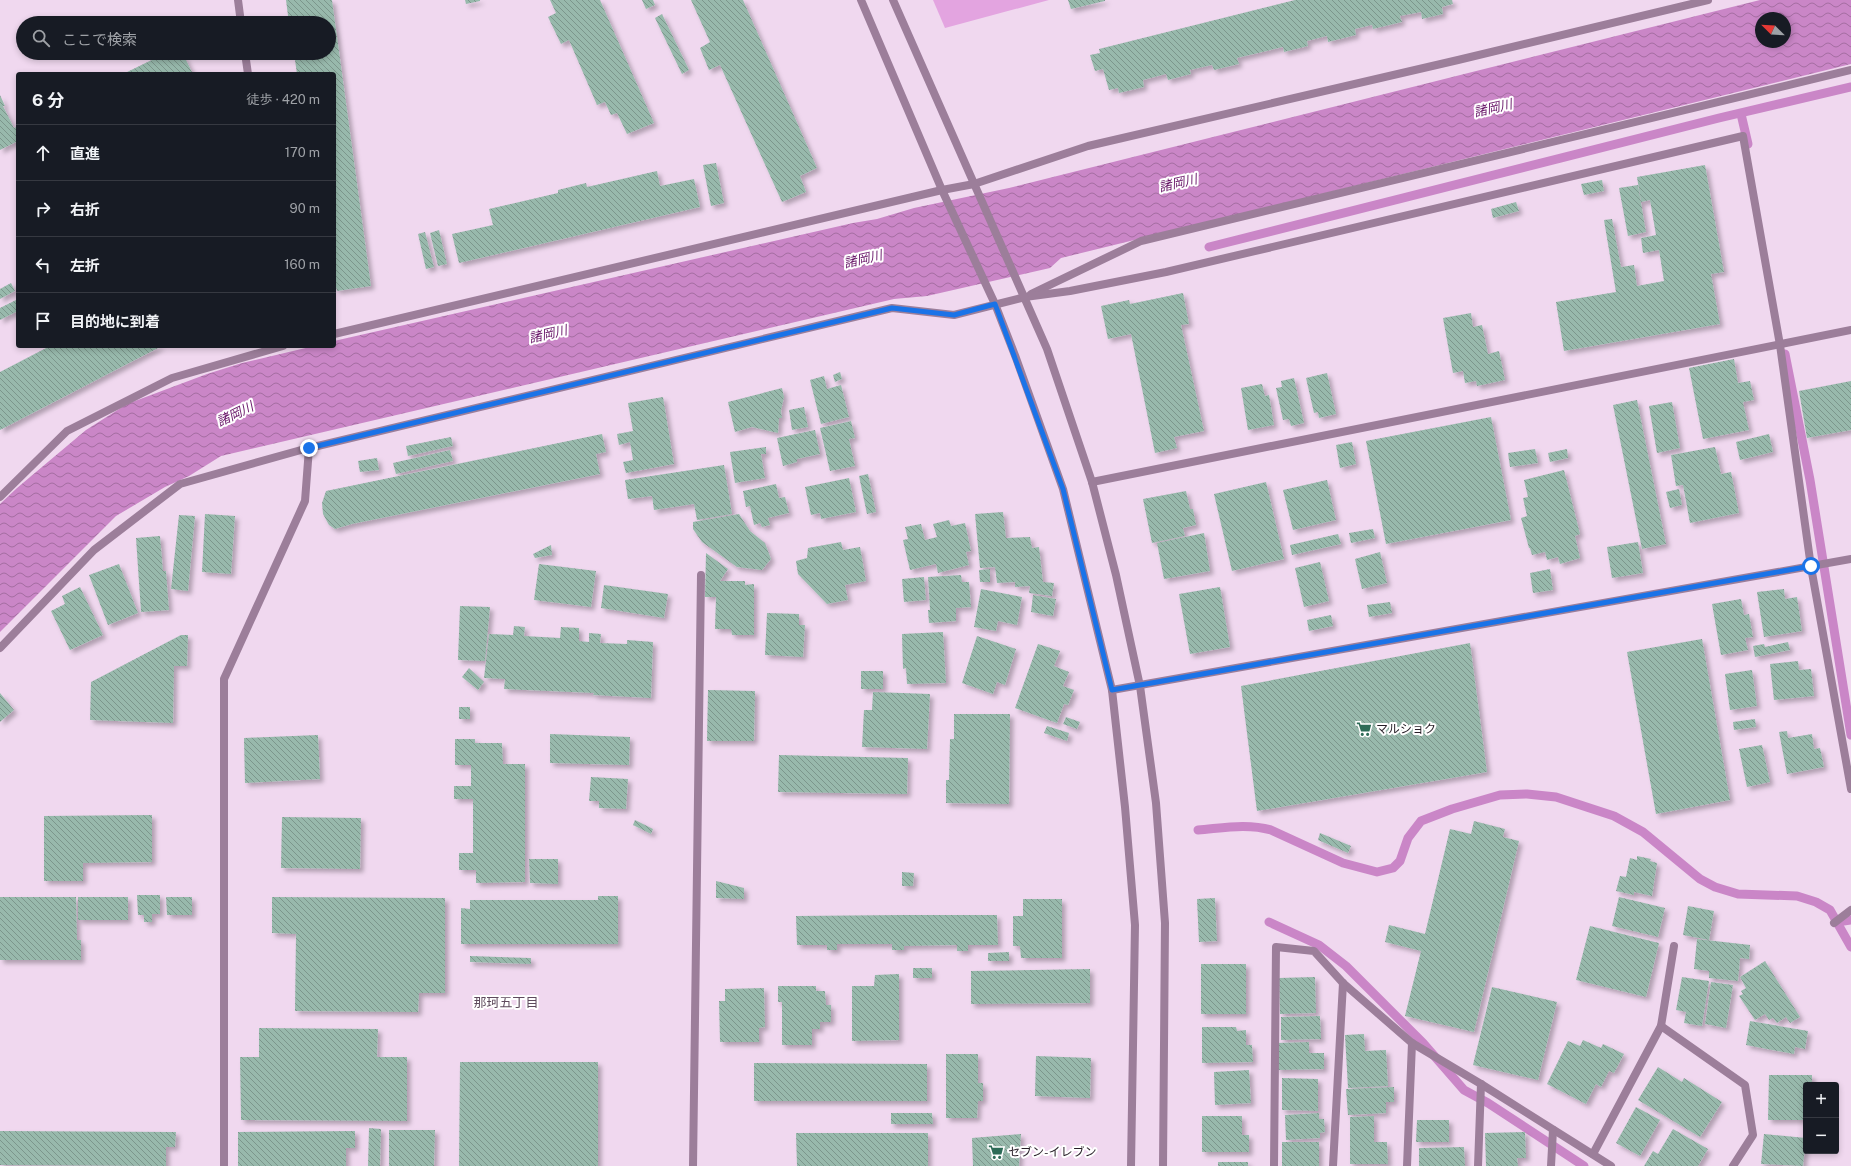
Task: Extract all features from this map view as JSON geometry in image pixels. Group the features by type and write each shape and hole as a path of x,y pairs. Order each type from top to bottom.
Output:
{"street":[{"path":"238,0 240,16"},
{"path":"861,0 942,190 995,304 1063,489 1112,690 1125,807 1135,925 1131,1166"},
{"path":"893,0 1048,349 1092,482 1116,575 1140,686 1156,803 1165,922 1163,1166"},
{"path":"336,334 942,190 974,184 1088,146 1708,0"},
{"path":"246,60 248,72"},
{"path":"1025,296 1141,241 1851,70"},
{"path":"0,648 94,550 180,484 309,448 892,308 954,315 1025,296 1070,291 1166,272 1743,136 1780,345 1811,566 1851,790"},
{"path":"1092,482 1851,330"},
{"path":"0,497 67,431 172,378 277,348"},
{"path":"224,1166 224,679 305,501 309,448"},
{"path":"1112,690 1851,559"},
{"path":"693,1166 701,575"},
{"path":"1834,923 1851,910"},
{"path":"1593,1154 1661,1026 1674,946"},
{"path":"1274,1166 1276,947 1314,951 1343,983 1412,1043 1482,1084 1611,1166"},
{"path":"1333,1166 1343,983"},
{"path":"1661,1026 1744,1086 1753,1135 1733,1166"},
{"path":"1407,1166 1412,1043"},
{"path":"1478,1166 1482,1084"},
{"path":"1551,1166 1553,1130"}],"shaded area":[{"path":"933,0 1049,0 945,28"}],"water":[{"name":"諸岡川","path":"1760,0 1851,0 1851,64 1061,258 1050,268 927,296 894,299 221,456 189,476 165,487 116,516 0,632 0,504 86,430 127,404 207,374 242,363 306,348 336,348 336,341 853,223 877,219 914,208 1009,188"}],"building":[{"path":"286,0 332,0 334,16 288,16"},
{"path":"465,0 480,0 480,1 466,4"},
{"path":"550,0 600,0 654,123 627,134 617,113 611,115 605,102 597,105 569,40 561,44 548,17 556,13"},
{"path":"642,0 653,0 655,5 646,9"},
{"path":"691,0 743,0 817,168 800,176 806,192 782,202 720,65 709,70 700,48 710,42"},
{"path":"1068,0 1105,0 1105,1 1071,9"},
{"path":"1295,0 1452,0 1453,4 1442,7 1443,14 1422,19 1421,12 1400,16 1402,22 1373,29 1372,25 1355,29 1356,35 1328,42 1327,36 1307,41 1308,46 1284,52 1283,47 1237,58 1239,64 1214,70 1212,65 1190,70 1191,74 1168,80 1166,74 1143,80 1144,87 1119,93 1118,88 1109,90 1103,69 1095,71 1090,55 1100,53 1099,49"},
{"path":"662,14 689,70 682,74 655,18"},
{"path":"336,29 371,286 337,291 336,287 336,72 297,72 295,60 336,60"},
{"path":"152,60 186,60 192,72 127,72"},
{"path":"0,95 5,106 3,106 14,128 16,127 16,142 0,150"},
{"path":"716,163 724,203 711,206 703,165"},
{"path":"1705,165 1724,272 1711,274 1720,324 1564,351 1556,302 1616,292 1604,220 1612,219 1621,267 1634,265 1637,286 1664,281 1659,250 1643,253 1641,238 1656,235 1650,200 1641,202 1637,177"},
{"path":"657,171 660,186 694,179 700,207 459,263 452,234 493,225 489,209 558,193 558,190 586,183 587,187"},
{"path":"1602,180 1604,191 1584,195 1581,184"},
{"path":"1638,185 1646,232 1628,236 1619,188"},
{"path":"1516,202 1519,211 1493,218 1491,209"},
{"path":"439,230 447,264 438,266 430,233"},
{"path":"425,232 434,267 426,269 418,234"},
{"path":"11,283 15,291 0,299 0,289"},
{"path":"1183,293 1189,324 1181,325 1204,431 1174,437 1177,448 1155,453 1131,334 1108,339 1101,306 1129,300 1130,304"},
{"path":"16,300 16,312 0,320 0,308"},
{"path":"1471,313 1473,327 1482,325 1488,354 1499,351 1505,380 1477,386 1476,381 1465,383 1463,371 1453,373 1443,318"},
{"path":"46,348 158,348 0,430 0,372"},
{"path":"1734,359 1738,383 1750,381 1754,400 1743,402 1749,430 1703,439 1689,368"},
{"path":"840,372 842,379 835,382 833,375"},
{"path":"1327,373 1336,414 1319,418 1318,412 1314,413 1306,378"},
{"path":"824,376 827,389 841,385 849,417 821,424 810,380"},
{"path":"1294,378 1304,423 1291,426 1289,419 1283,420 1276,388 1282,387 1281,381"},
{"path":"1851,381 1851,430 1807,438 1799,391"},
{"path":"1262,384 1265,396 1269,395 1274,425 1248,430 1241,388"},
{"path":"782,388 784,397 781,411 782,418 779,418 778,433 752,427 735,432 728,402"},
{"path":"663,397 674,464 626,473 623,462 633,460 630,442 619,445 617,434 633,431 628,403"},
{"path":"1637,400 1666,544 1642,549 1613,405"},
{"path":"1672,402 1680,448 1657,453 1649,406"},
{"path":"804,407 808,427 792,430 789,410"},
{"path":"1491,417 1511,520 1386,544 1366,441"},
{"path":"851,421 855,438 849,439 855,466 830,471 820,428"},
{"path":"815,430 820,454 797,459 797,462 783,466 777,438"},
{"path":"602,434 606,452 596,454 600,474 352,524 335,529 329,525 323,514 322,503 326,491"},
{"path":"1769,434 1773,452 1740,460 1736,442"},
{"path":"451,437 453,446 408,456 406,446"},
{"path":"1352,442 1356,464 1340,468 1336,445"},
{"path":"766,447 766,454 761,454 765,478 735,483 730,452"},
{"path":"1715,447 1721,474 1731,472 1739,513 1690,523 1683,485 1676,486 1671,455"},
{"path":"1535,449 1538,463 1510,467 1508,453"},
{"path":"1567,449 1568,458 1550,462 1548,453"},
{"path":"450,450 453,461 396,474 393,463"},
{"path":"377,458 379,470 360,472 358,461"},
{"path":"724,465 732,514 697,520 694,504 654,510 652,496 628,499 625,480"},
{"path":"1564,470 1580,534 1575,536 1580,558 1560,564 1558,557 1547,560 1545,552 1532,555 1521,518 1527,516 1523,498 1528,497 1524,480"},
{"path":"868,474 876,512 867,514 859,476"},
{"path":"849,478 856,512 821,519 820,513 811,515 805,487"},
{"path":"1327,480 1336,520 1293,530 1283,490"},
{"path":"1266,482 1284,559 1232,571 1214,494"},
{"path":"776,484 779,498 785,497 789,513 768,518 770,525 762,527 760,523 754,525 750,506 746,507 743,491"},
{"path":"1679,489 1682,505 1670,508 1666,492"},
{"path":"1186,491 1190,509 1193,509 1196,525 1183,528 1185,536 1152,543 1143,499"},
{"path":"1003,512 1006,538 1030,537 1032,548 1039,547 1043,582 1054,583 1052,596 1029,593 1030,586 1015,587 1015,582 997,583 995,567 980,568 975,514"},
{"path":"205,514 235,516 231,574 202,572"},
{"path":"739,514 750,531 765,543 771,559 762,570 737,567 702,542 693,529 693,522"},
{"path":"179,515 195,516 188,591 171,589"},
{"path":"949,520 951,526 965,523 971,551 966,552 969,565 938,573 936,564 910,570 903,540 908,539 905,527 921,524 925,540 937,537 933,524"},
{"path":"1373,529 1375,538 1351,543 1349,533"},
{"path":"1204,533 1210,571 1164,579 1157,543"},
{"path":"1338,534 1341,544 1292,555 1290,545"},
{"path":"160,536 163,571 166,571 169,610 141,612 136,538"},
{"path":"841,542 843,550 860,547 866,581 845,585 848,600 827,604 798,574 796,561 807,558 808,548"},
{"path":"1638,542 1643,573 1612,578 1607,547"},
{"path":"551,545 552,555 535,558 533,554"},
{"path":"1380,552 1387,583 1362,589 1355,559"},
{"path":"706,553 728,569 720,581 745,581 745,585 754,584 754,635 732,635 731,629 715,629 716,597 705,597"},
{"path":"1320,562 1329,601 1304,607 1295,568"},
{"path":"119,564 138,613 108,625 89,575"},
{"path":"539,564 596,571 591,607 534,600"},
{"path":"990,569 990,582 980,582 979,570"},
{"path":"1550,569 1553,590 1533,593 1530,573"},
{"path":"961,575 962,582 969,582 971,607 956,608 956,621 929,623 928,610 930,610 928,577"},
{"path":"924,577 926,600 904,602 902,579"},
{"path":"604,585 668,594 664,618 601,608"},
{"path":"80,587 103,635 70,650 51,611 65,604 62,596"},
{"path":"1220,587 1230,647 1190,654 1179,594"},
{"path":"981,589 1022,597 1017,625 998,621 996,631 974,627"},
{"path":"1784,589 1785,599 1797,597 1802,631 1764,637 1757,592"},
{"path":"1033,595 1056,599 1053,616 1031,612"},
{"path":"1741,599 1744,615 1749,614 1753,637 1745,638 1748,650 1721,655 1712,604"},
{"path":"1390,602 1392,613 1369,617 1367,605"},
{"path":"460,606 490,607 485,661 458,660"},
{"path":"767,613 799,614 799,625 805,625 803,657 765,655"},
{"path":"1331,615 1333,626 1309,631 1307,620"},
{"path":"514,626 525,627 524,636 560,638 561,627 579,628 579,641 589,642 589,633 601,634 600,643 627,644 627,640 653,642 651,698 593,695 594,693 504,689 505,679 484,678 489,634 513,635"},
{"path":"943,632 946,683 907,684 906,668 903,669 902,634"},
{"path":"181,635 188,635 187,666 174,666 173,723 90,720 91,682"},
{"path":"977,636 1016,649 1005,685 997,682 993,694 962,683"},
{"path":"1702,639 1730,800 1656,814 1627,652"},
{"path":"1788,642 1790,650 1755,657 1753,646 1764,644 1765,647"},
{"name":"マルショク","path":"1470,643 1487,772 1257,811 1241,686"},
{"path":"1038,644 1060,651 1054,666 1069,672 1063,686 1074,690 1068,705 1064,704 1057,723 1015,708"},
{"path":"1798,661 1799,670 1811,669 1814,696 1774,700 1770,664"},
{"path":"469,668 484,682 478,690 462,677"},
{"path":"1752,670 1757,706 1730,710 1725,674"},
{"path":"861,671 883,671 883,689 861,689"},
{"path":"708,690 755,691 754,741 707,741"},
{"path":"873,692 930,694 927,749 862,747 864,710 872,710"},
{"path":"0,693 14,710 0,722"},
{"path":"459,707 470,707 470,719 459,719"},
{"path":"954,714 1010,714 1009,804 946,803 946,780 949,780 950,739 954,739"},
{"path":"1066,717 1080,722 1077,729 1063,724"},
{"path":"1755,719 1756,727 1734,730 1733,722"},
{"path":"1047,726 1069,733 1067,741 1044,733"},
{"path":"1787,731 1788,738 1812,734 1814,749 1820,748 1824,767 1787,774 1779,732"},
{"path":"550,734 630,737 629,765 550,763"},
{"path":"318,735 320,779 245,783 244,738"},
{"path":"455,739 475,739 475,743 502,743 503,764 525,764 525,882 476,883 476,870 459,870 459,853 473,853 473,799 454,799 454,786 471,786 471,765 455,765"},
{"path":"1762,745 1770,782 1747,787 1739,749"},
{"path":"779,755 908,758 907,794 778,792"},
{"path":"591,777 628,779 626,809 599,808 599,801 589,801"},
{"path":"152,815 152,862 83,863 83,881 44,881 44,816"},
{"path":"282,817 361,818 360,869 281,868"},
{"path":"635,820 653,829 651,834 633,825"},
{"path":"1474,821 1505,829 1503,837 1519,841 1474,1032 1405,1016 1421,951 1385,942 1389,925 1425,934 1450,829 1471,834"},
{"path":"1320,833 1351,846 1348,853 1318,840"},
{"path":"1637,856 1651,859 1650,861 1657,863 1652,896 1634,892 1634,895 1616,891 1620,876 1626,877 1630,858 1637,860"},
{"path":"529,859 558,859 558,884 530,883"},
{"path":"902,872 914,873 913,886 902,886"},
{"path":"716,881 744,888 744,899 716,898"},
{"path":"137,895 160,895 160,914 152,914 152,922 144,922 144,915 138,915"},
{"path":"598,896 618,896 618,944 461,944 461,908 470,909 470,900 598,900"},
{"path":"0,897 76,897 77,940 81,940 81,960 0,960"},
{"path":"78,897 128,897 128,920 78,920"},
{"path":"166,897 192,897 192,915 167,915"},
{"path":"272,897 445,898 445,993 419,993 418,1012 295,1011 296,934 272,933"},
{"path":"1619,897 1665,908 1658,937 1612,926"},
{"path":"1215,898 1217,941 1199,942 1197,899"},
{"path":"1023,899 1062,899 1062,958 1021,958 1020,946 1013,946 1013,916 1023,916"},
{"path":"1688,906 1714,911 1709,940 1683,935"},
{"path":"997,915 998,945 968,945 968,951 957,951 957,945 904,946 904,950 892,950 892,944 837,944 837,950 827,950 827,945 797,945 796,916"},
{"path":"1590,926 1659,943 1646,997 1576,980"},
{"path":"1697,939 1750,945 1749,959 1740,958 1738,981 1709,978 1709,971 1694,969"},
{"path":"1009,952 1009,961 988,961 988,953"},
{"path":"470,956 531,958 531,964 470,962"},
{"path":"1765,961 1800,1017 1790,1023 1786,1017 1777,1023 1773,1018 1769,1020 1765,1014 1755,1020 1739,996 1743,994 1741,991 1746,988 1740,977"},
{"path":"1201,964 1246,964 1246,1014 1201,1014"},
{"path":"913,968 932,968 932,978 913,978"},
{"path":"1090,969 1090,1003 971,1004 971,971"},
{"path":"899,974 899,1040 852,1041 852,986 874,986 875,975"},
{"path":"1315,977 1316,1013 1280,1014 1279,978"},
{"path":"1682,977 1709,981 1702,1026 1684,1023 1686,1012 1676,1010"},
{"path":"1711,982 1733,985 1726,1028 1705,1024"},
{"path":"778,986 816,986 816,991 825,991 826,1005 831,1005 831,1022 820,1022 820,1029 812,1029 812,1045 782,1045 782,1002 778,1002"},
{"path":"1492,987 1557,1002 1538,1080 1473,1065"},
{"path":"764,988 765,1027 759,1028 759,1042 720,1042 719,1001 725,1001 725,989"},
{"path":"1320,1016 1321,1039 1281,1040 1281,1017"},
{"path":"1750,1021 1808,1031 1805,1049 1795,1047 1794,1054 1746,1045"},
{"path":"1202,1027 1236,1027 1237,1031 1246,1030 1246,1045 1252,1045 1253,1062 1202,1063"},
{"path":"259,1028 378,1029 377,1057 407,1057 407,1121 241,1120 240,1057 259,1057"},
{"path":"1364,1034 1365,1051 1386,1050 1388,1086 1348,1088 1345,1035"},
{"path":"1583,1040 1601,1048 1603,1044 1624,1054 1614,1073 1609,1071 1601,1087 1596,1084 1586,1104 1547,1084 1568,1041 1580,1046"},
{"path":"1309,1042 1309,1053 1324,1053 1324,1069 1277,1070 1276,1043"},
{"path":"946,1054 978,1054 978,1083 983,1083 983,1101 978,1101 977,1118 946,1118"},
{"path":"1036,1056 1091,1058 1090,1098 1035,1096"},
{"path":"460,1062 598,1062 598,1166 459,1166"},
{"path":"754,1063 927,1064 927,1101 754,1101"},
{"path":"1658,1067 1682,1082 1684,1078 1722,1102 1700,1137 1638,1100"},
{"path":"1249,1070 1251,1103 1215,1105 1214,1072"},
{"path":"1769,1075 1812,1075 1812,1082 1803,1082 1803,1120 1768,1120"},
{"path":"1282,1078 1318,1079 1318,1111 1282,1110"},
{"path":"1394,1087 1394,1102 1386,1102 1386,1113 1348,1115 1346,1089"},
{"path":"1636,1107 1660,1120 1640,1156 1616,1143"},
{"path":"891,1113 932,1113 933,1124 891,1124"},
{"path":"1319,1113 1319,1119 1324,1119 1325,1132 1320,1133 1320,1138 1286,1140 1285,1115"},
{"path":"1202,1116 1242,1116 1242,1135 1249,1135 1249,1152 1202,1152"},
{"path":"1374,1116 1374,1142 1387,1142 1388,1164 1350,1164 1350,1117"},
{"path":"1417,1120 1449,1120 1449,1142 1416,1142"},
{"path":"369,1128 381,1129 380,1166 368,1166"},
{"path":"1673,1129 1708,1149 1698,1166 1644,1166 1653,1151 1658,1154"},
{"path":"389,1130 435,1130 434,1166 389,1166"},
{"path":"0,1131 176,1132 175,1147 166,1147 166,1166 0,1165"},
{"path":"355,1131 355,1148 346,1148 346,1166 238,1166 238,1132"},
{"path":"1525,1132 1526,1158 1517,1158 1518,1166 1486,1166 1485,1133"},
{"path":"796,1133 928,1133 928,1166 797,1166"},
{"name":"セブン-イレブン","path":"1021,1134 1019,1166 973,1166 972,1138"},
{"path":"1764,1134 1803,1138 1803,1154 1804,1154 1803,1166 1761,1164"},
{"path":"1282,1142 1319,1142 1319,1166 1282,1166"},
{"path":"1464,1147 1465,1166 1419,1166 1419,1148"},
{"path":"1218,1162 1248,1162 1248,1166 1218,1166"}],"waterway":[{"path":"1209,247 1719,118 1851,87"},
{"path":"1741,114 1748,144"},
{"path":"1785,354 1810,480 1851,735"},
{"path":"1198,830 1244,826 1271,830 1343,863 1377,872 1393,868 1400,861 1408,838 1421,821 1452,809 1500,795 1527,794 1556,797 1614,816 1643,832 1700,879 1715,887 1738,894 1797,896 1816,902 1830,910 1851,947"},
{"path":"1837,922 1851,920"},
{"path":"1269,922 1319,945 1346,966 1423,1043 1464,1090 1488,1103 1584,1166"}],"place":[{"name":"マルショク","path":"1364,729"},
{"name":"セブン-イレブン","path":"996,1152"}],"district":[{"name":"那珂五丁目","path":"506,1002"}],"route":[{"path":"309,448 892,308 954,315 995,304 1063,489 1112,690 1811,566"}]}
